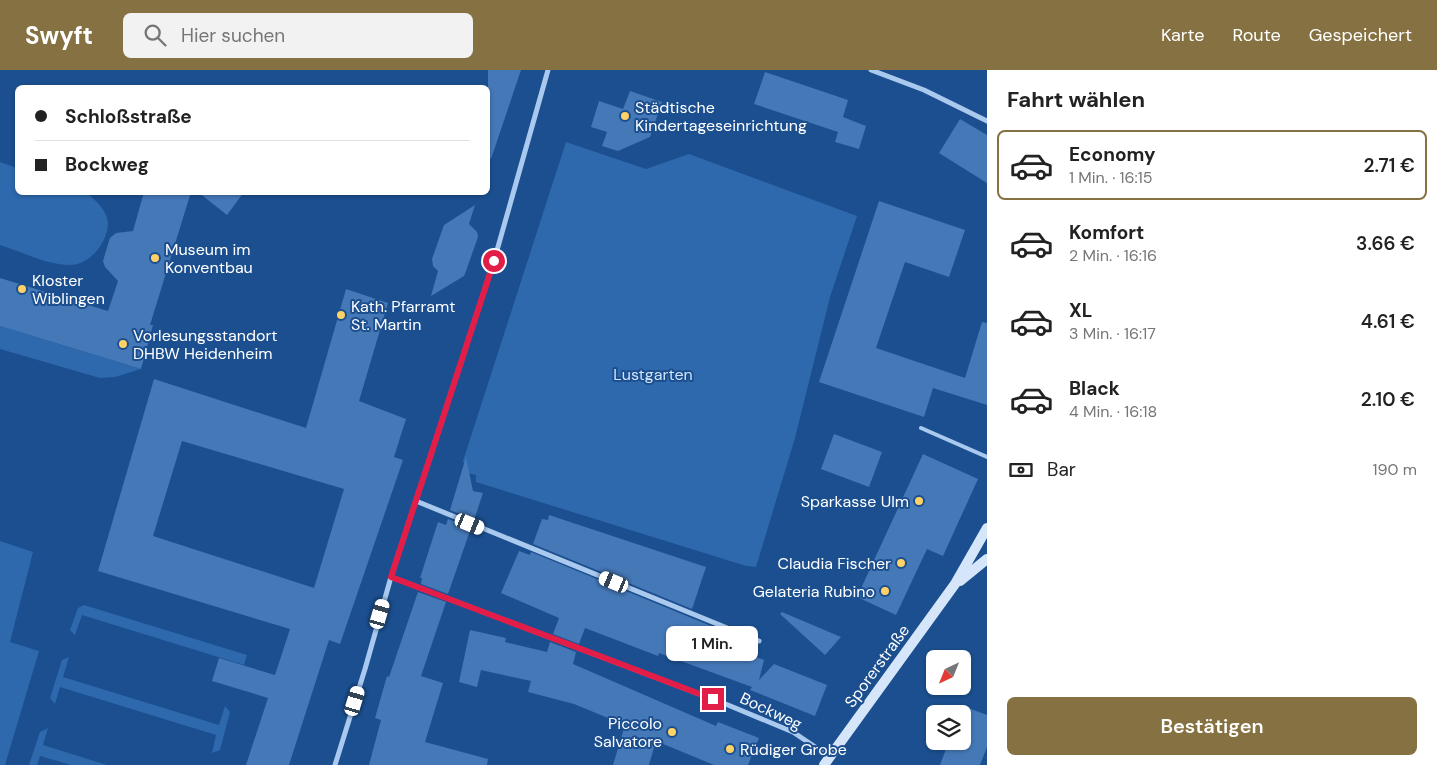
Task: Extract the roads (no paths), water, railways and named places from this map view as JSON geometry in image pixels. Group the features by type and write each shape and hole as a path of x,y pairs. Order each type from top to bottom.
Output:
{"main road":[{"name":"Sporerstraße","path":"827,761 955,584 987,528"},
{"name":"Sporerstraße","path":"955,584 987,559"}],"street":[{"path":"335,765 391,577 494,261 548,70"},
{"path":"871,70 924,90 987,121"},
{"path":"416,501 759,641"},
{"name":"Bockweg","path":"391,577 728,705 793,732 827,761"}],"lane":[{"path":"921,428 987,457"}],"place":[{"name":"Städtische Kindertageseinrichtung","path":"625,116"},
{"name":"Museum im Konventbau","path":"155,258"},
{"name":"Kloster Wiblingen","path":"22,289"},
{"name":"Kath. Pfarramt St. Martin","path":"341,315"},
{"name":"Vorlesungsstandort DHBW Heidenheim","path":"123,344"},
{"name":"Sparkasse Ulm","path":"919,501"},
{"name":"Claudia Fischer","path":"901,563"},
{"name":"Gelateria Rubino","path":"885,591"},
{"name":"Piccolo Salvatore","path":"672,732"},
{"name":"Rüdiger Grobe","path":"730,749"}],"park label":[{"name":"Lustgarten","path":"653,374"}]}
